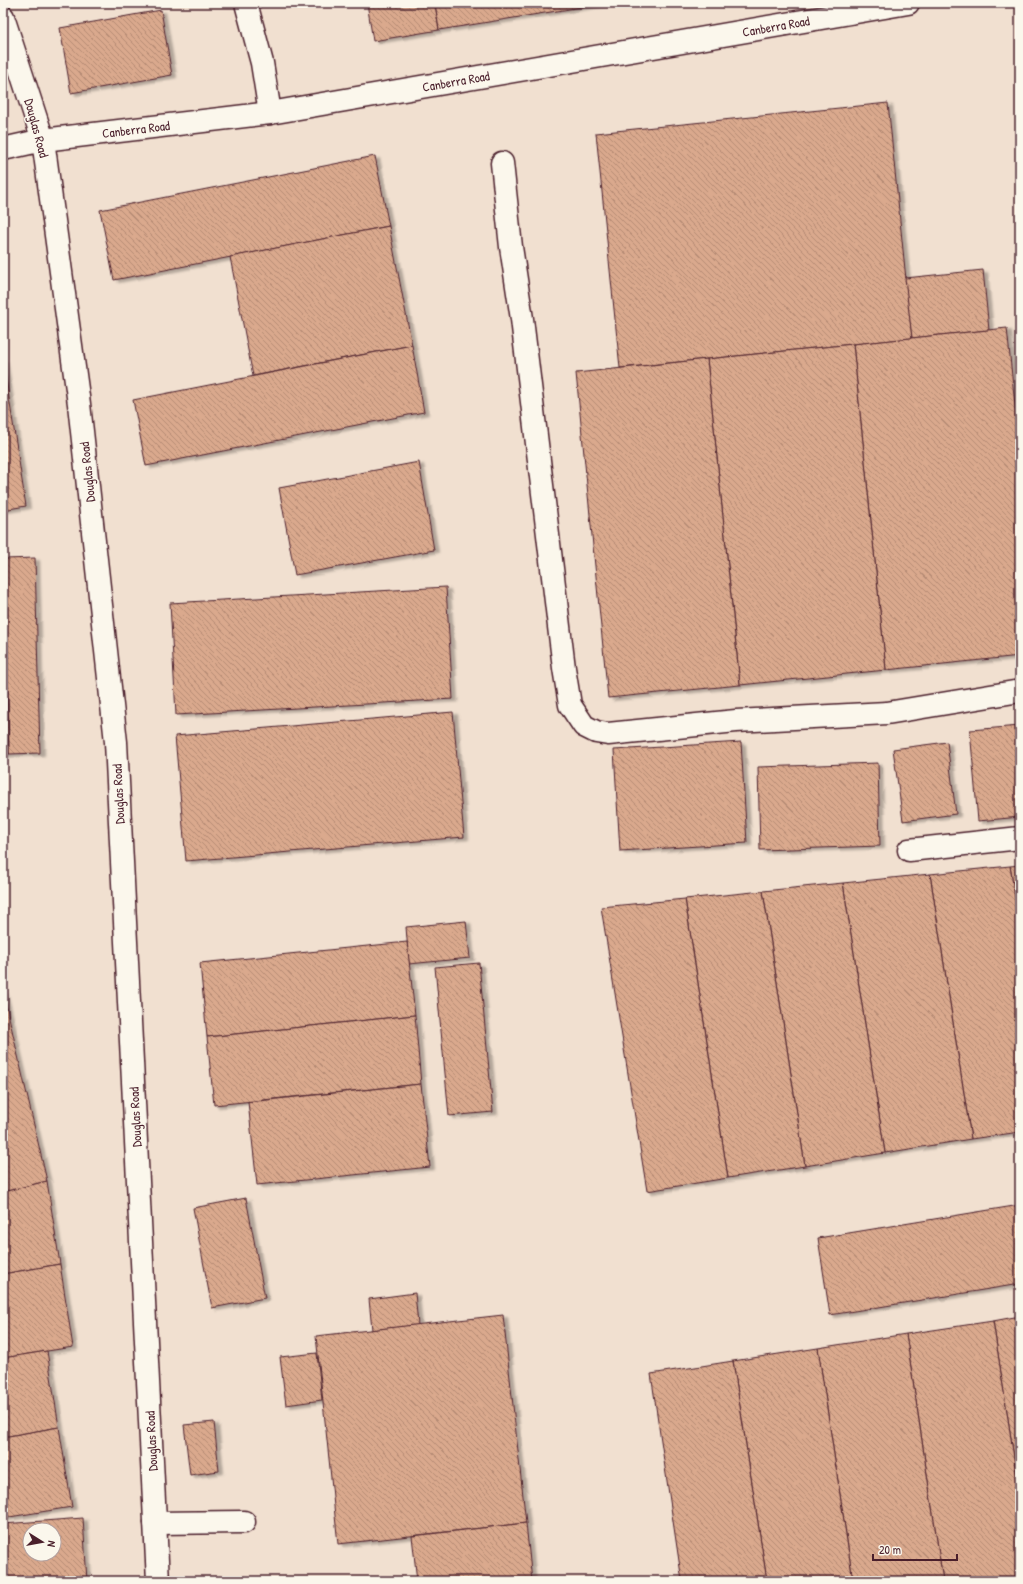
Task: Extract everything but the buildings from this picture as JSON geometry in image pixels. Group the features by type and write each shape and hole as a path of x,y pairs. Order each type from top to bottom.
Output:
{"street":[{"path":"246,3 262,63 270,113"},
{"name":"Canberra Road","path":"3,149 43,140 270,113 908,3"},
{"name":"Douglas Road","path":"3,16 43,140 79,404 116,742 158,1581"},
{"path":"502,163 510,247 522,319 564,668 570,705 584,726 596,732 608,734 736,721 887,713 1020,691"},
{"path":"909,850 1020,838"},
{"path":"155,1523 244,1522"}],"shaded area":[{"path":"3,3 1020,3 1020,1581 3,1581"}]}
